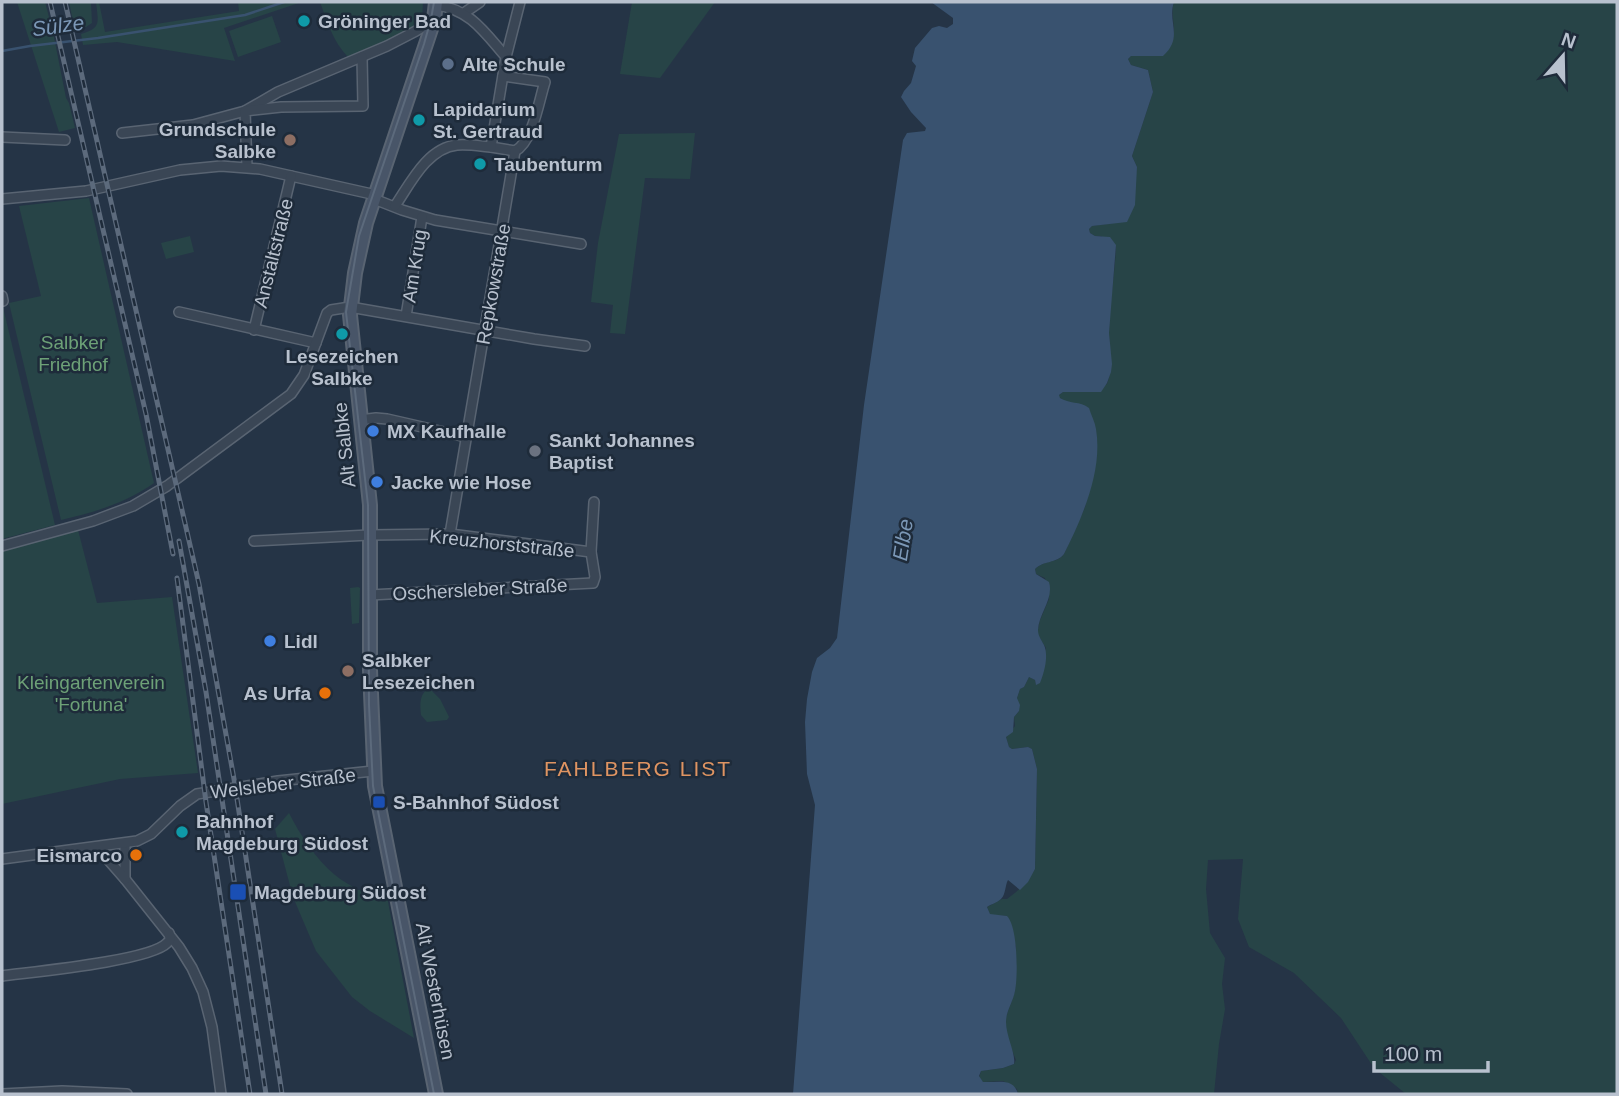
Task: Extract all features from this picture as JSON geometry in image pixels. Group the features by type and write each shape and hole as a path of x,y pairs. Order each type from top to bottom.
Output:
{"main road":[{"name":"Alt Salbke","path":"396,895 373,771 370,505 350,307 361,242 434,20 436,4"},
{"name":"Alt Westerhüsen","path":"396,895 436,1094"}],"street":[{"path":"464,13 480,2"},
{"path":"491,147 506,57 520,2"},
{"path":"436,4 464,13 506,57"},
{"path":"245,111 274,94 362,57 434,20"},
{"path":"122,133 193,125 245,111 281,107 363,106 362,57"},
{"name":"Repkowstraße","path":"450,534 515,151 521,149 530,132 545,82 503,76"},
{"path":"245,111 247,167"},
{"path":"2,137 65,140"},
{"path":"395,206 425,163 440,151 459,145 515,151"},
{"path":"2,199 86,191 194,168 247,167 375,197 422,216 581,244"},
{"name":"Anstaltstraße","path":"254,330 291,176"},
{"name":"Am Krug","path":"406,316 422,216"},
{"path":"2,545 106,517 133,506 167,486 291,394 304,375 327,313 331,310 350,307 585,346"},
{"name":"Anstaltstraße","path":"179,312 316,343"},
{"path":"360,420 387,419 466,438"},
{"path":"591,552 594,502"},
{"name":"Kreuzhorststraße","path":"254,541 450,534 591,552"},
{"name":"Oschersleber Straße","path":"370,595 590,584 596,579 591,552"},
{"name":"Welsleber Straße","path":"2,859 125,844 146,837 183,803 197,794 278,781 373,771"},
{"path":"125,844 125,879"},
{"path":"97,847 189,961 212,1027 221,1094"},
{"path":"2,976 93,964 137,955 167,943 169,933"},
{"path":"2,1094 62,1091 127,1094"}],"green space":[{"path":"17,2 45,2 75,128 59,132"},
{"path":"69,2 91,2 92,23 75,30"},
{"path":"96,2 99,2 105,32 239,11 238,2 302,2 224,28 235,61 117,42 83,45 81,34 96,27"},
{"path":"320,2 423,2 422,21 396,38 348,57 334,38"},
{"path":"632,2 715,2 660,78 620,74"},
{"path":"1174,2 1617,2 1617,1094 1406,1094 1374,1068 1341,1018 1294,973 1249,947 1238,919 1243,859 1208,860 1206,889 1210,933 1225,958 1222,984 1225,1009 1214,1094 1018,1094 1017,1089 1003,1081 983,1082 979,1078 981,1071 1003,1068 1014,1064 1016,1060 1007,1038 1005,1020 1015,991 1016,947 1007,916 990,915 987,907 1007,899 1023,886 1035,869 1037,769 1032,749 1012,749 1006,737 1015,726 1014,717 1019,711 1017,698 1020,689 1029,677 1035,680 1036,684 1046,648 1037,634 1049,599 1045,578 1036,574 1035,569 1064,554 1085,507 1096,461 1066,402 1059,395 1063,392 1085,392 1107,384 1110,371 1109,323 1116,246 1101,236 1090,233 1089,229 1092,226 1127,221 1137,167 1132,156 1153,92 1148,70 1131,65 1128,59 1173,39"},
{"path":"272,16 281,42 238,57 229,31"},
{"path":"695,133 690,179 645,178 625,334 610,333 613,305 591,302 598,243 619,134"},
{"name":"Salbker Friedhof","path":"89,198 154,483 110,506 61,520 9,303 41,296 19,206"},
{"path":"190,236 194,252 166,259 161,243"},
{"path":"2,303 55,525 2,539"},
{"name":"Kleingartenverein 'Fortuna'","path":"78,530 97,603 172,597 198,773 120,779 2,804 2,550"},
{"path":"358,587 359,623 352,624 350,588"},
{"path":"429,688 440,699 449,717 447,720 427,722 421,715 422,696"},
{"path":"289,813 315,854 338,877 358,890 385,886 414,1038 352,997 316,951 293,897 275,829"}],"water":[{"name":"Elbe","path":"931,2 1174,2 1174,36 1163,56 1131,56 1128,59 1131,65 1148,70 1153,92 1132,156 1137,167 1135,205 1127,222 1092,226 1089,229 1095,236 1110,237 1116,245 1109,333 1111,372 1101,392 1063,392 1059,395 1063,400 1089,408 1097,445 1094,478 1084,510 1064,554 1035,569 1036,574 1049,582 1050,588 1038,630 1045,649 1045,664 1040,683 1036,685 1035,680 1029,677 1020,689 1017,698 1020,705 1014,717 1013,732 1006,737 1012,749 1032,749 1037,769 1035,869 1020,890 1008,880 1003,897 987,907 990,914 1007,916 1013,930 1017,964 1016,984 1006,1022 1014,1064 981,1071 979,1076 983,1082 1009,1083 1018,1094 793,1094 815,805 807,774 807,699 817,658 830,648 837,638 864,405 903,140 907,133 925,131 926,128 901,97 911,83 916,66 912,61 915,48 932,28 947,28 953,24 953,18"}],"waterway":[{"name":"Sülze","path":"2,51 245,15 284,2"}],"tram line":[{"path":"434,2 424,44 359,236 346,312 368,505 369,705 373,786 434,1094"}],"railway":[{"path":"50,2 146,414 173,554"},
{"path":"65,2 199,584 234,779 282,1094"},
{"path":"179,541 206,692 266,1094"},
{"path":"177,578 206,802 250,1094"}],"place":[{"name":"Gröninger Bad","path":"304,21"},
{"name":"Alte Schule","path":"448,64"},
{"name":"Lapidarium St. Gertraud","path":"419,120"},
{"name":"Grundschule Salbke","path":"290,140"},
{"name":"Taubenturm","path":"480,164"},
{"name":"Lesezeichen Salbke","path":"342,334"},
{"name":"MX Kaufhalle","path":"373,431"},
{"name":"Sankt Johannes Baptist","path":"535,451"},
{"name":"Jacke wie Hose","path":"377,482"},
{"name":"Lidl","path":"270,641"},
{"name":"Salbker Lesezeichen","path":"348,671"},
{"name":"As Urfa","path":"325,693"},
{"name":"S-Bahnhof Südost","path":"379,802"},
{"name":"Bahnhof Magdeburg Südost","path":"182,832"},
{"name":"Eismarco","path":"136,855"},
{"name":"Magdeburg Südost","path":"238,892"}],"district":[{"name":"FAHLBERG LIST","path":"638,769"}]}
